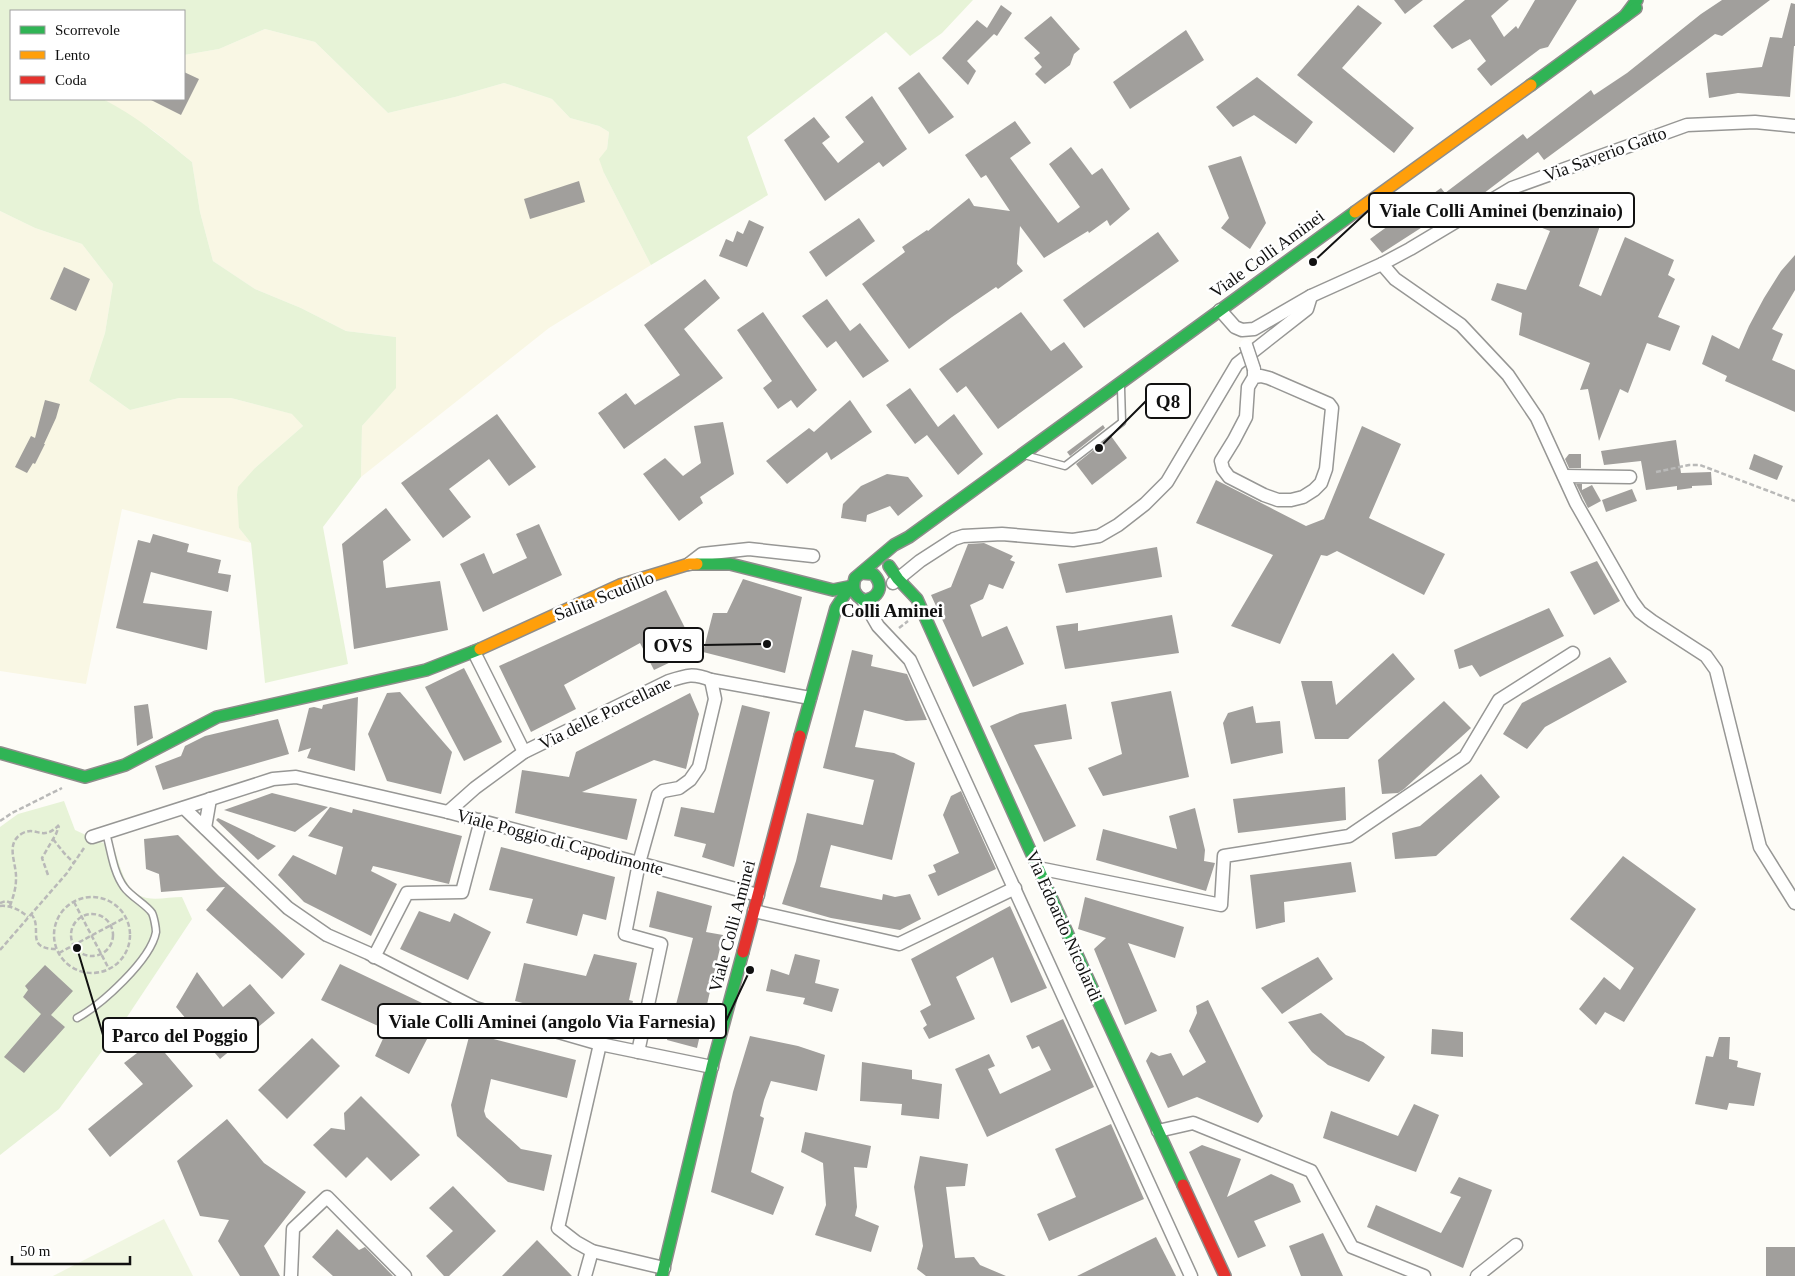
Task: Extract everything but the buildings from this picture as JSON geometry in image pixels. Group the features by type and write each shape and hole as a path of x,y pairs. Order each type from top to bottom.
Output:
{"main road":[{"path":"1625,16 1637,0"},
{"name":"Viale Colli Aminei","path":"862,574 894,545 909,537 1647,0"},
{"name":"Viale Colli Aminei","path":"880,588 889,566 909,537"},
{"name":"Salita Scudillo","path":"85,777 125,764 217,717 426,670 474,652 620,585 689,564 730,564 833,590 853,586"},
{"name":"Via Edoardo Nicolardi","path":"889,566 898,579 917,599 1225,1276"},
{"path":"833,616 845,607 863,600 872,599 880,588 877,576 862,574 855,578 853,586 855,594 863,600"},
{"name":"Viale Colli Aminei","path":"663,1272 712,1067 810,698 833,616 839,602 853,586"},
{"path":"0,753 85,777"}],"street":[{"name":"Via Saverio Gatto","path":"1242,330 1262,326 1311,296 1382,264 1512,188 1687,125 1755,122 1795,126"},
{"path":"1382,264 1395,280 1461,325 1508,374 1537,418 1581,511 1632,601 1640,612 1706,656 1716,670 1760,847 1795,903"},
{"path":"880,588 898,579 920,561 954,539 963,536 1002,534 1073,540 1099,536 1118,526 1145,504 1167,482 1236,364 1307,309 1311,296"},
{"path":"1220,310 1232,325 1242,330 1254,373 1248,387 1246,417 1223,456 1221,461 1222,469 1229,477 1278,500 1304,497 1320,483 1326,469 1332,408 1329,404 1254,373"},
{"path":"1564,476 1630,477"},
{"path":"689,564 702,554 749,549 813,556"},
{"name":"Via Edoardo Nicolardi","path":"863,600 878,626 910,660 1191,1276"},
{"path":"474,652 524,752"},
{"path":"1038,868 1222,906 1224,856 1349,836 1465,757 1499,700 1572,653"},
{"name":"Via delle Porcellane","path":"448,812 475,788 524,752 669,681 689,675 699,675 711,680 810,698"},
{"path":"638,1052 661,944 625,934 640,863 658,795 663,791 679,788 690,780 699,767 715,699 711,680"},
{"name":"Viale Poggio di Capodimonte","path":"210,799 273,779 296,777 480,820 758,895"},
{"path":"92,837 210,799 205,828"},
{"path":"184,808 288,908 327,935 475,1008 600,1044 712,1067"},
{"path":"374,957 407,894 462,892 480,820"},
{"path":"754,911 899,944 1014,888"},
{"path":"600,1044 558,1228 576,1242 592,1251 663,1272"},
{"path":"1158,1131 1193,1123 1311,1171 1352,1246 1424,1276"},
{"path":"291,1276 292,1229 326,1197 405,1276"},
{"path":"1477,1276 1516,1245"},
{"path":"585,1276 592,1251"}],"lane":[{"path":"1022,455 1065,466 1122,422 1120,383"},
{"path":"77,1018 117,988 149,947 156,931 151,912 124,887 114,866 106,832"}],"path":[{"path":"1656,472 1689,465 1700,465 1795,501"},
{"path":"896,630 914,617"},
{"path":"0,822 85,777"},
{"path":"10,904 16,890 12,846 18,836 27,831 45,834 54,830 59,825 42,858 48,875"},
{"path":"0,950 67,873 92,837"},
{"path":"53,839 64,854 74,863"},
{"path":"87,897 100,897 121,909 126,917 130,931 130,943 125,955 117,964 109,969 94,973 81,972 69,965 59,953 54,931 58,918 74,902 87,897"},
{"path":"74,902 109,969"},
{"path":"0,905 10,904 28,917"},
{"path":"31,914 34,916 37,924 34,933 38,942 42,947 57,949"},
{"path":"100,916 110,926 112,932 110,945 101,954 87,956 80,953 74,945 71,935 72,928 75,922 82,917 100,916"},
{"path":"59,953 126,917"}],"shaded area":[{"path":"265,29 315,42 388,113 504,83 552,99 570,118 599,126 609,132 604,173 651,265 549,328 361,477 362,426 396,387 396,337 346,331 301,308 255,289 213,261 200,212 192,162 154,131 105,100 185,100 185,55 219,49"},
{"path":"0,211 35,228 82,244 113,284 105,333 89,381 130,410 179,398 231,398 293,414 303,426 255,468 239,528 251,543 122,509 86,684 0,671"}],"green space":[{"path":"0,0 973,0 942,33 910,56 886,32 747,137 768,195 651,265 604,173 599,159 607,149 609,132 599,126 570,118 552,99 504,83 388,113 315,42 265,29 219,49 185,55 185,10 10,10 10,100 105,100 127,113 192,162 200,212 213,261 255,289 301,308 346,331 396,337 396,388 362,426 361,477 323,527 348,664 265,683 251,543 239,528 238,487 255,468 303,426 292,414 231,398 179,398 130,410 89,381 105,333 113,284 82,244 35,228 0,211"},
{"path":"64,801 75,830 114,848 121,870 133,891 151,899 182,897 192,919 125,1020 59,1109 0,1155 0,827 18,814"},
{"path":"164,1219 193,1276 53,1276"}],"traffic: fast":[{"path":"1625,16 1637,0"},
{"path":"1531,85 1636,8"},
{"path":"861,573 873,574 879,583 878,591 869,599 863,600 856,593 854,588 855,578 894,545 909,537 1355,212"},
{"path":"697,564 730,564 833,590 853,586"},
{"path":"889,566 898,579 917,599 1183,1185"},
{"path":"800,736 836,608 853,586"},
{"path":"0,753 85,777 125,765 217,717 426,670 480,649"},
{"path":"662,1276 712,1067 743,952"}],"traffic: slow":[{"path":"1355,212 1531,85"},
{"path":"480,649 620,585 689,564 697,564"}],"traffic: jam":[{"path":"743,952 800,736"},
{"path":"1183,1185 1225,1276"}],"place":[{"name":"Viale Colli Aminei (benzinaio)","path":"1313,262"},
{"name":"Q8","path":"1099,448"},
{"name":"OVS","path":"767,644"},
{"name":"Parco del Poggio","path":"77,948"},
{"name":"Viale Colli Aminei (angolo Via Farnesia)","path":"750,970"}],"district":[{"name":"Colli Aminei","path":"892,610"}]}
